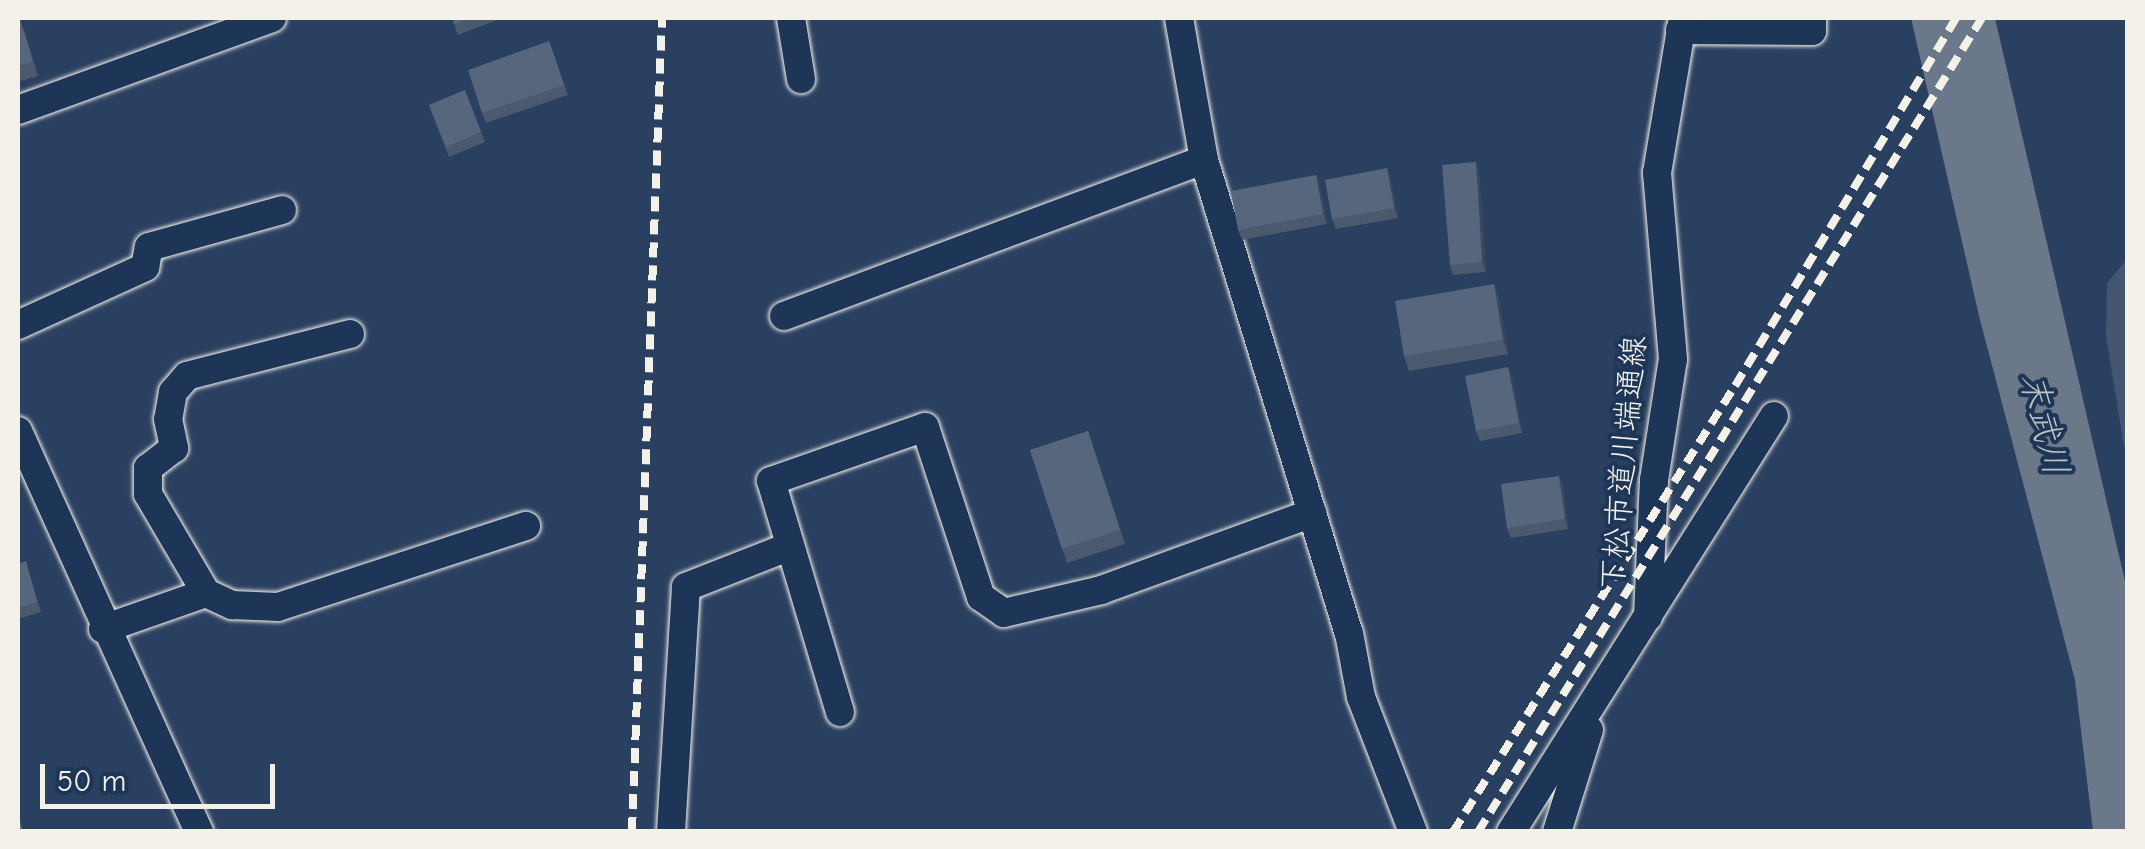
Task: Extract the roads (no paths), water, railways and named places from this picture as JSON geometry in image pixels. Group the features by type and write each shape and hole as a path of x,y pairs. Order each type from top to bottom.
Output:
{"street":[{"path":"18,110 272,18"},
{"path":"790,18 801,79"},
{"path":"1180,18 1204,160 1350,633 1361,696 1413,832"},
{"path":"1681,24 1812,31 1812,18"},
{"name":"下松市道川端通線","path":"1648,617 1654,480 1673,359 1657,173 1681,24"},
{"path":"784,316 1204,160"},
{"path":"18,325 145,267 148,246 282,210"},
{"path":"350,334 186,376 173,392 168,419 174,448 148,468 148,494 206,593 232,605 278,607 526,526"},
{"path":"1512,832 1774,416"},
{"path":"840,712 771,481 926,427 981,597 1004,612 1101,590 1312,513"},
{"path":"18,431 103,629 199,832"},
{"path":"671,832 686,587 788,547"},
{"path":"103,629 206,593"},
{"path":"1558,832 1590,731 1587,718"}],"water":[{"name":"末武川","path":"1911,18 1995,18 2127,590 2127,831 2093,831 2075,680 1979,316"}],"railway":[{"path":"632,832 662,18"},
{"path":"1453,832 1735,386 1956,18"},
{"path":"1478,832 1982,18"}]}
